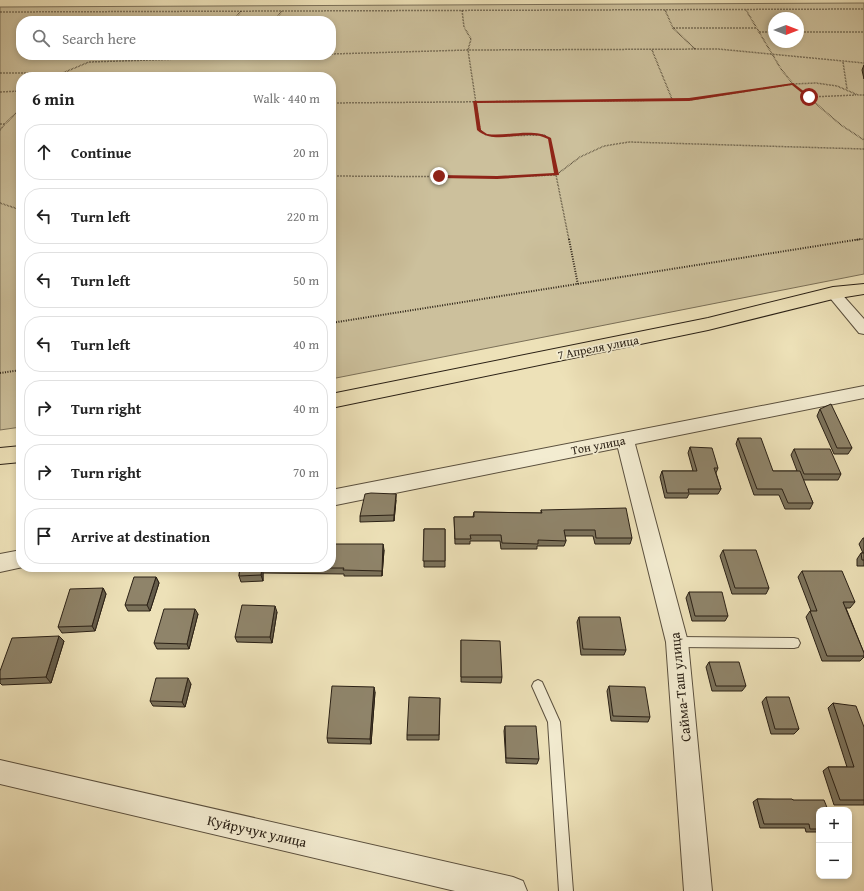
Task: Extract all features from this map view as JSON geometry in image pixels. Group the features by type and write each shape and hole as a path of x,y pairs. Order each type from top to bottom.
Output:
{"main road":[{"name":"7 Апреля улица","path":"336,400 708,324 833,293 864,288"},
{"path":"0,456 16,454"}],"street":[{"path":"833,293 864,329"},
{"name":"Тон улица","path":"336,497 864,392"},
{"name":"Сайма-Таш улица","path":"625,440 677,642 698,891"},
{"path":"0,563 16,560"},
{"name":"Куйручук улица","path":"0,772 513,891"}],"lane":[{"path":"677,642 794,643"},
{"path":"538,686 554,722 566,891"}],"path":[{"path":"746,9 781,69 793,84 841,125 864,140"},
{"path":"0,12 864,9"},
{"path":"462,10 464,26 471,36 471,45 468,50 474,102 480,130 486,135 493,136 536,134 544,135 550,139 578,285"},
{"path":"665,10 673,28 696,49"},
{"path":"238,16 242,11"},
{"path":"278,16 282,11"},
{"path":"673,28 756,28"},
{"path":"759,32 768,32"},
{"path":"804,32 864,32"},
{"path":"336,54 468,50 718,49 864,63"},
{"path":"652,50 672,100"},
{"path":"64,72 89,62 150,60"},
{"path":"844,62 847,89"},
{"path":"0,73 16,73"},
{"path":"336,103 689,100 793,84 816,83 837,86 858,95"},
{"path":"0,92 16,91"},
{"path":"809,97 864,96"},
{"path":"0,130 16,113"},
{"path":"0,124 5,124"},
{"path":"336,176 497,178 556,175 580,156 604,146 629,142 864,149"},
{"path":"0,203 16,208"},
{"path":"336,321 578,285 864,239"},
{"path":"0,373 16,371"}],"shaded area":[{"path":"864,3 864,274 336,378 336,72 16,72 16,428 0,430 0,7"}],"building":[{"path":"831,404 852,448 837,448 820,409"},
{"path":"738,438 761,438 773,471 800,471 813,503 788,503 782,489 757,489"},
{"path":"690,447 712,448 718,468 714,468 721,489 688,489 689,493 667,493 662,471 697,471"},
{"path":"794,449 830,449 841,474 804,474"},
{"path":"365,494 396,494 394,515 360,516"},
{"path":"626,508 632,538 596,538 595,530 564,530 566,541 538,540 538,544 502,543 501,535 470,535 471,539 455,539 454,517 474,517 474,512 542,513 541,510"},
{"path":"424,529 445,529 445,561 423,561"},
{"path":"336,544 383,544 382,571 343,570 344,568 336,568"},
{"path":"723,550 756,550 769,588 735,588"},
{"path":"861,553 864,553 864,560 862,560"},
{"path":"802,571 842,571 855,602 843,602 864,656 827,656 810,611 817,611"},
{"path":"239,572 261,572 261,575 239,576"},
{"path":"134,577 156,577 147,605 125,605"},
{"path":"103,588 92,626 58,627 70,589"},
{"path":"689,592 722,592 728,616 695,616"},
{"path":"242,605 275,606 270,637 235,637"},
{"path":"164,609 195,609 187,644 154,643"},
{"path":"579,617 620,617 626,650 583,649"},
{"path":"59,636 46,677 0,679 0,671 12,638"},
{"path":"461,640 500,641 502,677 461,677"},
{"path":"709,662 739,662 746,686 716,686"},
{"path":"156,678 188,678 182,702 150,701"},
{"path":"332,686 374,687 370,739 327,738"},
{"path":"609,686 645,687 650,717 613,716"},
{"path":"409,697 440,698 439,735 407,735"},
{"path":"766,697 789,697 799,729 775,729"},
{"path":"833,703 856,706 864,727 864,800 840,800 828,767 854,767"},
{"path":"505,726 536,726 539,759 506,758"},
{"path":"757,799 824,800 827,807 816,807 816,829 810,829 809,824 764,824"}],"route":[{"path":"439,176 497,178 556,175 550,139 544,135 536,134 486,135 480,130 474,102 689,100 793,84 809,97"}]}
